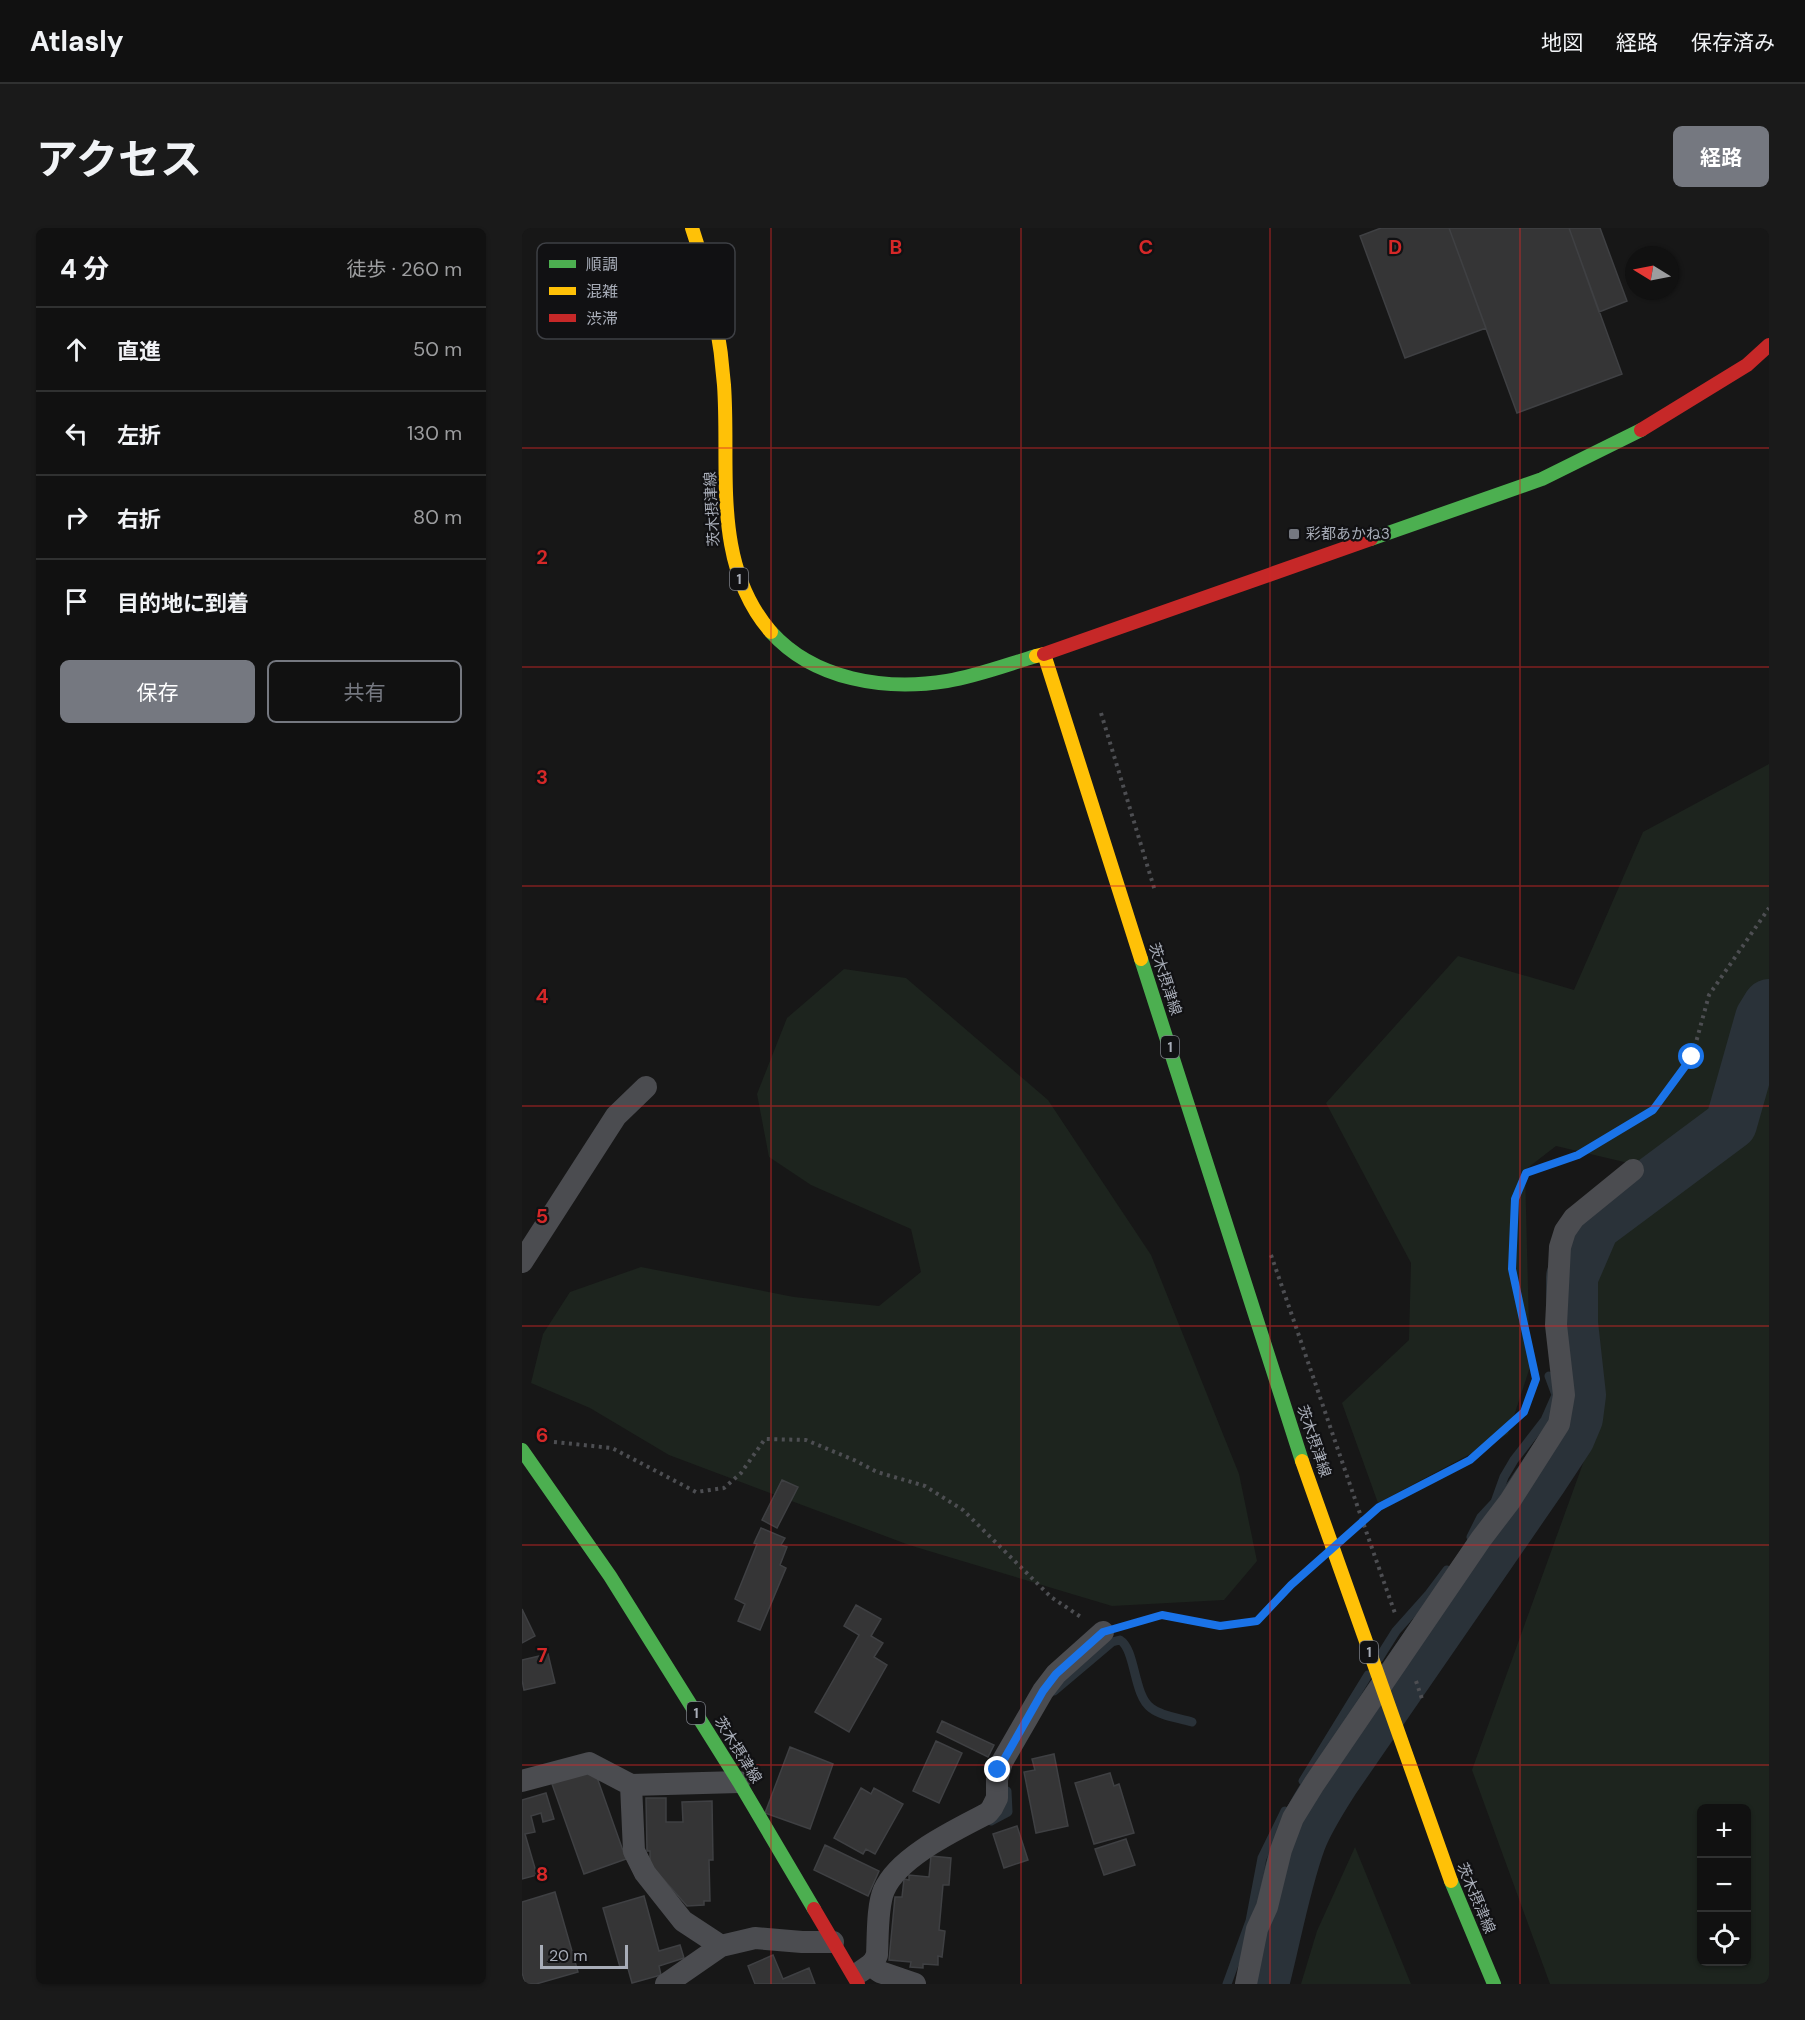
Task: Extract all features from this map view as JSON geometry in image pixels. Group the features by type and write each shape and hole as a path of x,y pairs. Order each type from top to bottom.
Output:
{"main road":[{"name":"茨木摂津線","path":"692,228 697,243"},
{"name":"茨木摂津線","path":"718,339 723,371 727,520 732,557 750,606 763,625 782,645 823,671 878,684 948,681 1044,654 1295,1441 1443,1863 1494,1984"},
{"path":"1044,654 1542,479 1643,429 1746,365 1769,345"},
{"name":"茨木摂津線","path":"522,1450 610,1576 739,1782 833,1942 870,1974"}],"street":[{"path":"522,1262 616,1116 646,1088"},
{"path":"1246,1984 1257,1929 1267,1907 1281,1850 1293,1818 1474,1549 1510,1500 1559,1424 1564,1395 1556,1325 1560,1247 1564,1232 1574,1218 1633,1170"},
{"path":"915,1984 870,1974 877,1955 881,1898 884,1888 892,1876 935,1841 988,1813 997,1798 998,1770 1043,1691 1056,1674 1103,1632"},
{"path":"522,1781 589,1763 631,1785 739,1782"},
{"path":"631,1785 634,1851 645,1873 683,1921 722,1946"},
{"path":"666,1984 697,1974 722,1946 755,1938 833,1942"}],"path":[{"path":"1533,1368 1512,1269 1515,1199 1526,1173 1578,1155 1653,1110 1692,1057 1709,995 1769,908"},
{"path":"1353,1530 1379,1507 1470,1460 1524,1412 1536,1379"},
{"path":"545,1440 612,1448 696,1492 724,1488 741,1473 765,1439 806,1440 877,1472 926,1486 963,1510 1051,1597 1103,1632 1162,1615 1220,1626 1257,1621 1309,1570"}],"shaded area":[{"path":"1769,764 1769,1984 1550,1984 1472,1770 1594,1433 1583,1285 1637,1165 1556,1146 1525,1170 1530,1367 1508,1434 1378,1503 1342,1403 1409,1340 1411,1263 1326,1103 1458,956 1574,990 1643,832"},
{"path":"844,969 906,978 1048,1100 1151,1255 1239,1474 1257,1561 1224,1600 1112,1606 909,1545 669,1455 590,1408 531,1383 543,1334 570,1292 641,1267 794,1297 879,1306 921,1272 911,1229 811,1185 769,1157 757,1094 787,1018"},
{"path":"1355,1847 1411,1984 1301,1984 1317,1931"}],"building":[{"path":"1381,228 1449,228 1486,328 1405,358 1360,236"},
{"path":"1449,228 1569,228 1622,374 1517,413"},
{"path":"1569,228 1600,228 1627,301 1599,312"},
{"path":"782,1480 798,1487 777,1528 762,1520"},
{"path":"761,1528 785,1538 781,1545 787,1547 780,1565 786,1568 760,1630 738,1621 745,1604 735,1599"},
{"path":"856,1605 881,1619 871,1636 883,1643 874,1657 887,1665 849,1732 815,1712 859,1635 844,1626"},
{"path":"522,1609 535,1636 522,1643"},
{"path":"548,1654 555,1683 524,1690 522,1660"},
{"path":"942,1721 994,1745 988,1757 937,1732"},
{"path":"936,1741 962,1753 939,1803 913,1791"},
{"path":"790,1747 833,1764 810,1829 765,1813"},
{"path":"1054,1754 1068,1826 1036,1833 1024,1772 1035,1770 1032,1759"},
{"path":"594,1769 626,1859 584,1874 552,1784"},
{"path":"1110,1773 1114,1786 1119,1784 1134,1833 1094,1844 1075,1783"},
{"path":"861,1788 871,1794 874,1788 903,1804 875,1854 866,1849 863,1854 834,1838"},
{"path":"546,1793 554,1819 543,1822 541,1813 531,1816 535,1832 525,1834 537,1875 522,1879 522,1800"},
{"path":"646,1798 666,1798 666,1822 683,1822 682,1802 712,1801 713,1860 709,1860 710,1901 704,1901 704,1905 687,1906 650,1864 650,1851 647,1851"},
{"path":"1017,1826 1028,1860 1004,1868 993,1834"},
{"path":"1126,1839 1135,1865 1104,1875 1095,1849"},
{"path":"825,1845 879,1871 868,1896 814,1870"},
{"path":"931,1856 951,1858 949,1885 943,1885 939,1930 945,1931 942,1957 938,1956 938,1965 923,1964 923,1968 910,1967 911,1962 889,1960 895,1897 902,1897 904,1879 909,1880 909,1875 929,1877"},
{"path":"555,1892 578,1972 536,1984 525,1984 522,1973 522,1902"},
{"path":"644,1896 659,1951 680,1945 684,1958 659,1966 661,1975 632,1983 627,1965 620,1967 603,1908"},
{"path":"773,1955 783,1979 809,1968 815,1984 755,1984 748,1966"}],"waterway":[{"path":"1263,1984 1294,1858 1315,1810 1569,1437 1577,1418 1580,1395 1572,1323 1572,1277 1594,1226 1731,1124 1761,1018 1769,1005"},
{"path":"1471,1537 1481,1517 1495,1502 1504,1477 1514,1460 1545,1420 1556,1395 1549,1376"},
{"path":"1379,1658 1396,1631 1447,1570"},
{"path":"1054,1691 1112,1642 1120,1640 1129,1653 1145,1702 1160,1713 1192,1722"},
{"path":"1303,1781 1368,1675"},
{"path":"991,1821 1008,1812 1007,1791"},
{"path":"1227,1984 1250,1921 1262,1858 1285,1811"}],"traffic: fast":[{"path":"1371,539 1542,479 1641,430"},
{"path":"771,632 788,648 808,661 829,671 875,683 923,684 947,681 1036,656"},
{"path":"1141,959 1302,1461"},
{"path":"522,1450 610,1576 739,1782 814,1909"},
{"path":"1451,1881 1494,1984"}],"traffic: slow":[{"path":"692,228 697,243"},
{"path":"719,339 724,385 727,514 731,546 739,576 752,605 771,632"},
{"path":"1036,656 1044,654 1141,959"},
{"path":"1302,1461 1451,1881"}],"traffic: jam":[{"path":"1641,430 1747,365 1769,345"},
{"path":"1044,654 1371,539"},
{"path":"814,1909 858,1984"}],"place":[{"name":"彩都あかね3","path":"1294,534"}],"route":[{"path":"998,1770 1043,1691 1056,1674 1103,1632 1162,1615 1220,1626 1257,1621 1291,1585 1379,1507 1470,1460 1524,1412 1536,1379 1512,1269 1515,1199 1526,1173 1578,1155 1653,1110 1692,1057"}]}
